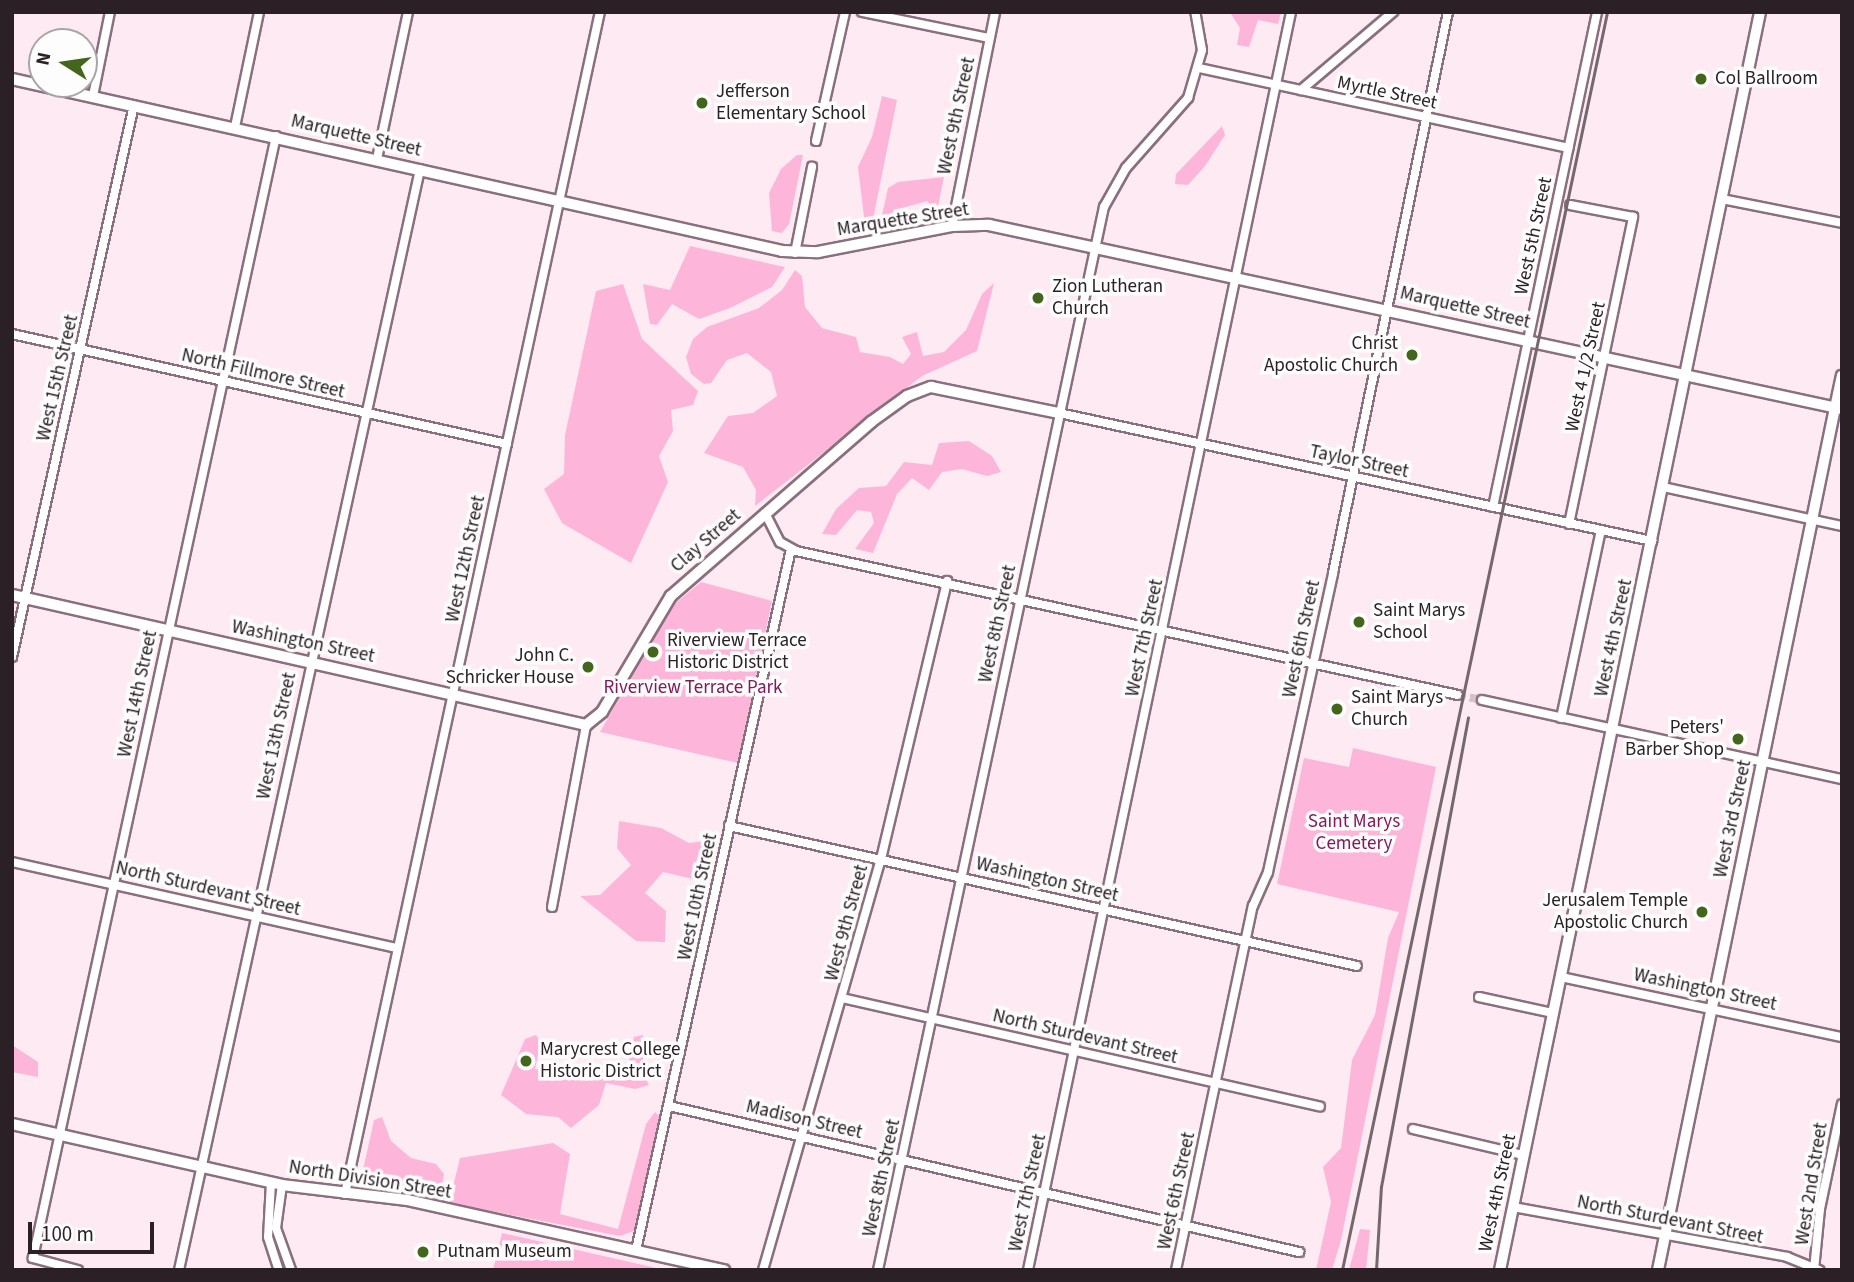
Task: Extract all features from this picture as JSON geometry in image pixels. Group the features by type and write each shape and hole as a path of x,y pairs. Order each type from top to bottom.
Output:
{"main road":[{"name":"West 4th Street","path":"1500,1270 1760,12"},
{"name":"West 3rd Street","path":"1658,1270 1812,520 1838,408"},
{"name":"North Division Street","path":"12,1124 276,1184 407,1200 724,1270"}],"street":[{"path":"98,71 110,12"},
{"path":"235,127 258,12"},
{"path":"377,159 408,12"},
{"name":"West 12th Street","path":"345,1194 600,12"},
{"path":"816,141 845,12"},
{"path":"862,12 989,38"},
{"name":"West 9th Street","path":"951,226 995,12"},
{"name":"West 8th Street","path":"878,1270 1104,207 1120,180 1175,117 1199,68 1201,29 1195,12"},
{"name":"West 7th Street","path":"1028,1270 1291,12"},
{"path":"1301,90 1393,12"},
{"name":"West 6th Street","path":"1176,1270 1253,906 1268,872 1448,12"},
{"name":"West 5th Street","path":"1493,507 1597,12"},
{"name":"Myrtle Street","path":"1199,68 1568,148"},
{"name":"Marquette Street","path":"98,97 795,253 951,226 989,225 1838,408"},
{"name":"West 15th Street","path":"12,657 134,105"},
{"name":"West 14th Street","path":"78,1270 33,1258 276,136"},
{"path":"795,253 812,167"},
{"name":"West 13th Street","path":"179,1270 364,413 420,169"},
{"path":"1722,199 1842,223"},
{"name":"West 4 1/2 Street","path":"1569,524 1633,217 1570,205"},
{"name":"North Fillmore Street","path":"12,334 507,444"},
{"name":"West 3rd Street","path":"1838,408 1842,376"},
{"name":"Clay Street","path":"586,725 602,712 671,596 872,422 923,388 1059,414"},
{"name":"Taylor Street","path":"1059,414 1652,541"},
{"path":"1663,487 1842,526"},
{"path":"765,513 780,542 791,549 1458,695"},
{"path":"1561,718 1601,530"},
{"name":"West 10th Street","path":"636,1251 791,549"},
{"name":"West 9th Street","path":"763,1270 881,859 947,581"},
{"name":"Washington Street","path":"12,595 586,725"},
{"path":"1482,700 1842,779"},
{"path":"552,906 586,725"},
{"name":"Washington Street","path":"729,826 1357,966"},
{"name":"North Sturdevant Street","path":"12,862 396,948"},
{"name":"Washington Street","path":"1561,977 1842,1037"},
{"path":"1479,997 1553,1013"},
{"name":"North Sturdevant Street","path":"842,998 1321,1107"},
{"name":"West 2nd Street","path":"1816,1269 1820,1209 1842,1104"},
{"name":"Madison Street","path":"669,1106 1299,1252"},
{"path":"1413,1129 1523,1155"},
{"path":"276,1184 268,1237 279,1270"},
{"path":"276,1184 276,1228 291,1270"},
{"name":"North Sturdevant Street","path":"1513,1207 1816,1269"}],"green space":[{"path":"1223,12 1281,12 1278,24 1258,20 1249,47 1237,45 1240,28 1231,14"},
{"path":"882,96 897,100 873,219 865,225 858,167 872,137"},
{"path":"1222,126 1225,135 1205,166 1188,185 1175,184 1176,174"},
{"path":"797,155 803,155 789,224 782,233 772,231 769,193 781,169"},
{"path":"944,177 937,211 927,201 895,210 886,224 880,224 888,188 898,182"},
{"path":"690,246 785,267 772,287 730,308 699,319 672,304 657,325 650,324 643,284 670,290"},
{"path":"795,270 802,276 805,307 822,328 856,337 860,352 890,357 903,364 911,354 902,337 917,332 923,356 944,352 966,330 982,294 994,283 977,351 922,376 755,506 756,490 743,467 704,453 728,416 753,413 777,396 771,372 747,353 727,360 711,383 704,384 691,374 686,357 693,339 707,327 759,308 782,290"},
{"path":"623,284 642,339 698,391 693,405 671,410 673,431 659,456 668,482 631,563 562,523 544,489 564,474 565,435 596,291"},
{"path":"969,441 992,456 1001,472 987,476 962,469 942,472 929,490 912,478 897,494 873,553 855,549 874,523 871,512 857,510 836,535 822,534 836,509 859,488 886,486 904,462 932,465 939,443"},
{"name":"Riverview Terrace Park","path":"701,582 772,601 738,763 600,732 672,606"},
{"name":"Saint Marys Cemetery","path":"1353,748 1436,767 1341,1240 1332,1270 1316,1270 1331,1202 1323,1167 1341,1148 1352,1060 1375,1015 1388,938 1399,912 1277,884 1304,758 1349,767"},
{"path":"619,821 661,828 689,843 715,840 706,882 663,872 645,893 666,911 665,942 636,941 580,896 600,895 631,865 617,848"},
{"path":"536,1035 541,1042 535,1069 588,1077 594,1069 626,1073 634,1037 643,1035 643,1073 649,1085 635,1089 606,1083 599,1105 571,1128 558,1117 526,1114 501,1095 525,1039"},
{"path":"12,1045 38,1062 38,1077 12,1072"},
{"path":"655,1112 660,1117 634,1231 620,1236 449,1203 460,1158 553,1143 570,1154 560,1214 618,1229 646,1124"},
{"path":"382,1117 391,1141 411,1158 436,1164 444,1174 439,1202 361,1179 374,1120"},
{"path":"1360,1229 1370,1230 1366,1270 1349,1270"},
{"path":"502,1233 665,1270 493,1270"}],"tunnel":[{"path":"1458,695 1482,700"}],"railway":[{"path":"1342,1270 1607,12"},
{"path":"1376,1270 1381,1187 1468,718"}],"place":[{"name":"Col Ballroom","path":"1701,79"},
{"name":"Jefferson Elementary School","path":"702,103"},
{"name":"Zion Lutheran Church","path":"1038,298"},
{"name":"Christ Apostolic Church","path":"1412,355"},
{"name":"Saint Marys School","path":"1359,622"},
{"name":"Riverview Terrace Historic District","path":"653,652"},
{"name":"John C. Schricker House","path":"588,667"},
{"name":"Saint Marys Church","path":"1337,709"},
{"name":"Peters' Barber Shop","path":"1738,739"},
{"name":"Jerusalem Temple Apostolic Church","path":"1702,912"},
{"name":"Marycrest College Historic District","path":"526,1061"},
{"name":"Putnam Museum","path":"423,1252"}]}
